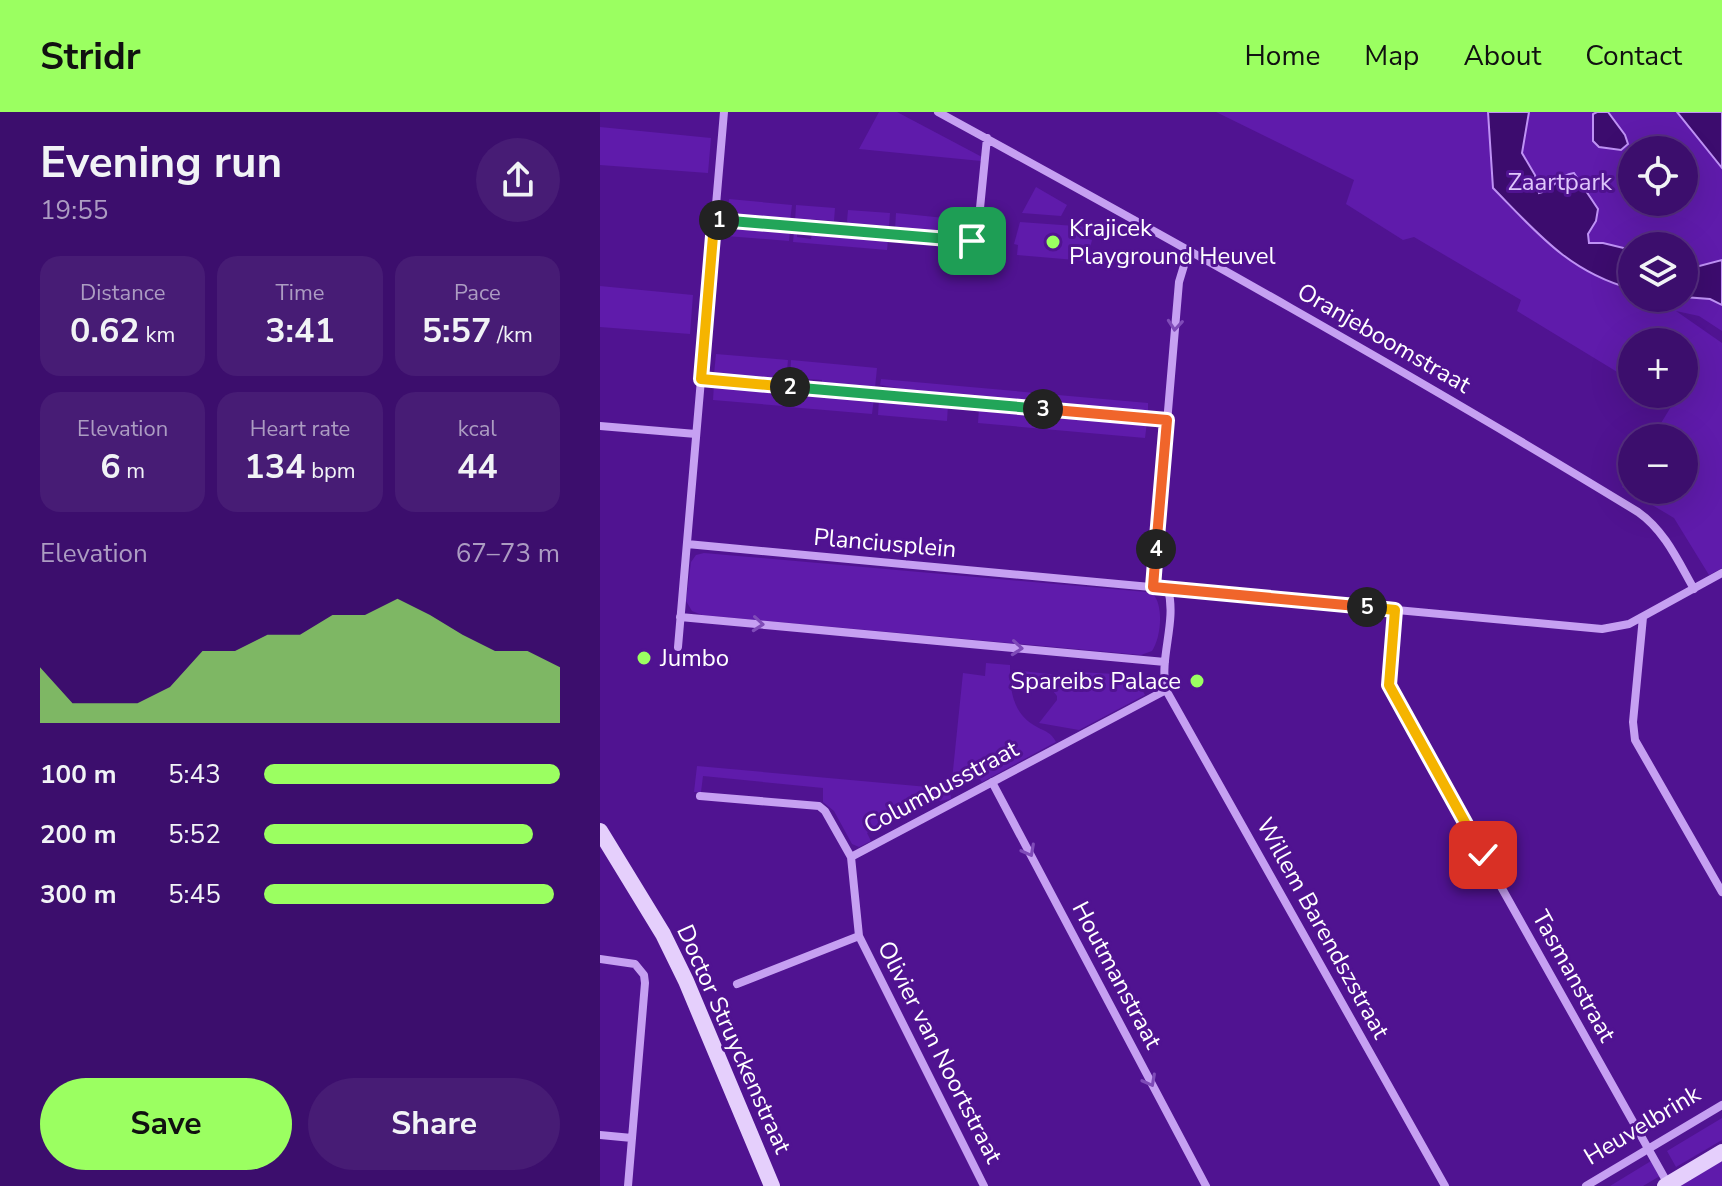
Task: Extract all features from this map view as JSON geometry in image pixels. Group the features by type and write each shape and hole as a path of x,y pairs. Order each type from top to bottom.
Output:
{"street":[{"path":"678,647 724,112"},
{"name":"Oranjeboomstraat","path":"938,112 1189,249 1475,412 1638,512 1663,536 1694,589"},
{"path":"715,219 972,241 977,238 987,138"},
{"path":"1153,587 1179,282 1189,249"},
{"path":"701,379 1167,420"},
{"path":"600,426 696,434"},
{"name":"Planciusplein","path":"687,544 1602,629 1622,627 1722,573"},
{"path":"1166,690 1165,662 1171,603 1168,589"},
{"name":"Tasmanstraat","path":"1395,610 1388,679 1391,691 1666,1185"},
{"path":"680,617 1165,662"},
{"path":"1643,617 1633,722 1635,740 1722,892"},
{"name":"Columbusstraat","path":"700,796 819,806 825,811 851,857 1166,690"},
{"name":"Willem Barendszstraat","path":"1166,690 1445,1186"},
{"name":"Houtmanstraat","path":"992,782 1206,1186"},
{"name":"Doctor Struyckenstraat","path":"600,831 663,934 691,990 772,1186"},
{"path":"737,984 859,936 851,857"},
{"name":"Olivier van Noortstraat","path":"859,936 984,1186"},
{"path":"600,959 629,962 640,968 644,975 628,1186"},
{"name":"Heuvelbrink","path":"1586,1186 1722,1105"},
{"path":"600,1135 632,1138"},
{"path":"1666,1185 1722,1152"}],"green space":[{"path":"879,112 897,112 982,157 981,161 859,149"},
{"name":"Zaartpark","path":"1216,112 1722,112 1722,331 1699,316 1681,312 1698,312 1698,232 1618,232 1618,312 1677,312 1722,343 1722,568 1709,575 1674,518 1651,504 1698,504 1698,424 1660,424 1670,408 1698,408 1698,328 1618,328 1618,372 1517,311 1521,300 1414,237 1403,240 1346,204 1354,180"},
{"path":"600,127 711,138 708,173 600,165"},
{"path":"1036,187 1067,205 1061,216 1022,213"},
{"path":"729,199 792,205 790,221 728,215"},
{"path":"796,205 835,208 834,221 811,219 810,223 795,222"},
{"path":"848,210 890,213 889,226 864,224 863,229 851,228 847,221"},
{"path":"896,213 974,221 968,234 895,230"},
{"name":"Krajicek Playground Heuvel","path":"1020,222 1089,227 1089,239 1092,240 1087,261 1017,255 1018,245 1014,244"},
{"path":"727,226 790,231 789,241 726,236"},
{"path":"794,232 797,232 797,237 811,239 812,233 888,240 887,250 793,242"},
{"path":"600,286 693,295 690,334 600,327"},
{"path":"716,354 788,360 786,380 714,374"},
{"path":"791,360 877,368 875,388 822,384 822,380 795,378 790,381"},
{"path":"881,379 1148,403 1148,414 933,394 880,385"},
{"path":"714,384 769,389 769,394 784,396 783,406 713,400"},
{"path":"790,391 874,398 872,414 789,407"},
{"path":"879,399 948,405 947,421 878,415"},
{"path":"979,408 1147,422 1145,438 978,423"},
{"path":"704,553 1147,592 1153,594 1159,606 1159,630 1152,651 1141,655 702,615 692,611 686,601 691,562 696,555"},
{"path":"986,663 1010,665 1017,708 1029,722 1050,734 1056,742 982,782 970,778 969,782 952,780 963,673 985,676"},
{"path":"1013,670 1074,677 1078,672 1134,675 1145,695 1079,730 1039,723 1057,696 1045,681 1013,685"},
{"path":"697,766 950,789 951,799 916,805 867,833 871,841 859,847 852,844 834,811 823,802 823,788 703,776 701,792 694,792"},
{"path":"1722,1118 1722,1140 1676,1167 1667,1151"},
{"path":"1651,1161 1660,1176 1643,1186 1610,1186"},
{"path":"1722,1161 1722,1186 1680,1186"}],"shaded area":[{"path":"1488,112 1529,112 1522,153 1535,175 1539,193 1574,173 1598,209 1596,221 1588,234 1589,243 1618,247 1618,285 1590,272 1555,249 1493,188"},
{"path":"1608,112 1625,135 1618,136 1618,150 1599,147 1593,141 1593,114"},
{"path":"1677,112 1722,112 1722,168 1698,136"},
{"path":"1722,260 1722,305 1710,299 1698,298 1698,266"}],"place":[{"name":"Krajicek Playground Heuvel","path":"1053,242"},
{"name":"Jumbo","path":"644,658"},
{"name":"Spareibs Palace","path":"1197,681"}],"route":[{"path":"972,241 715,219 701,379 1167,420 1153,587 1395,610 1388,679 1391,691 1483,855"}]}
